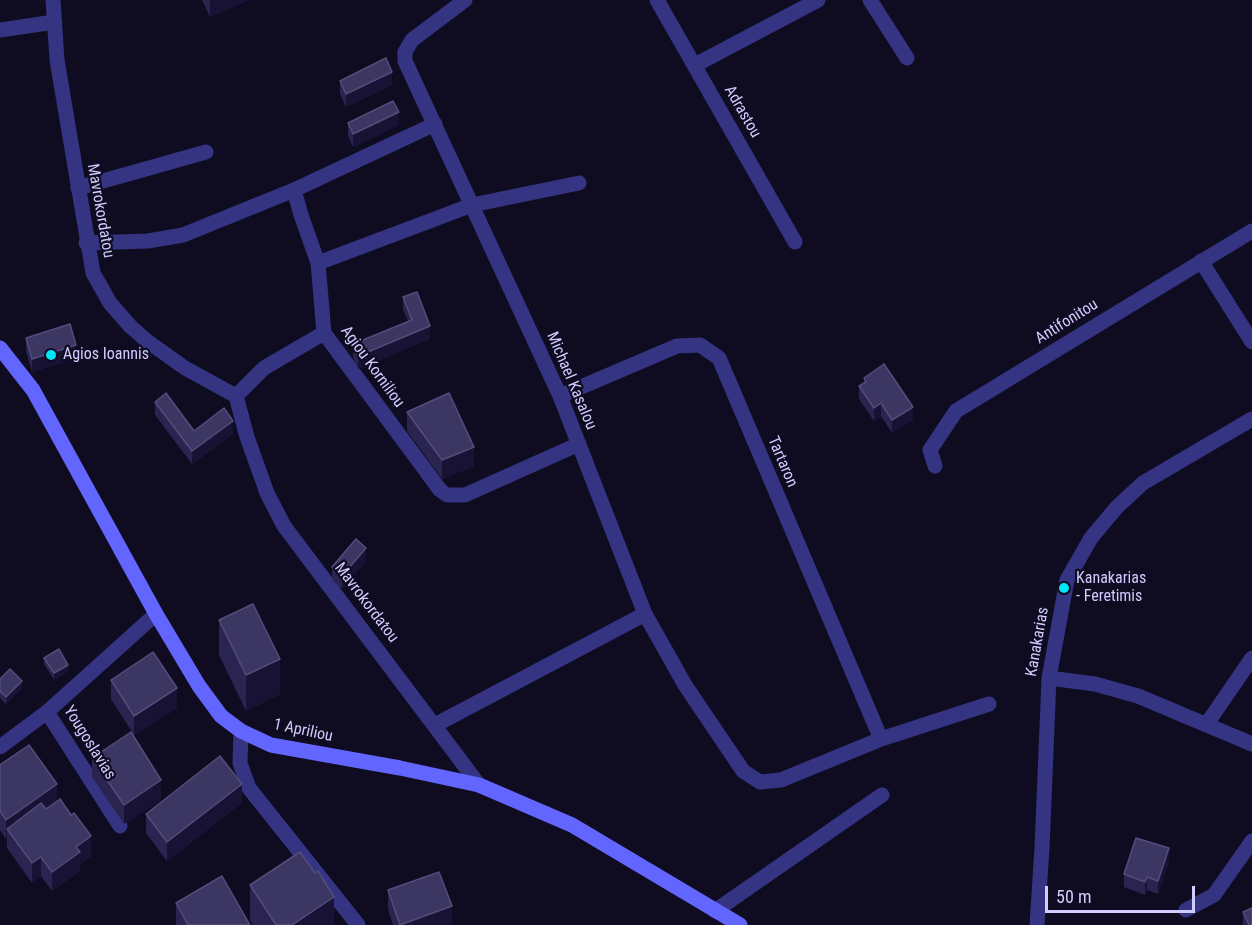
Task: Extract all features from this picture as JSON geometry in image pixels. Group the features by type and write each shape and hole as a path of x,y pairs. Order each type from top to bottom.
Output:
{"main road":[{"name":"1 Apriliou","path":"0,348 33,390 156,614 199,686 221,716 241,731 271,745 479,785 572,825 740,925"}],"street":[{"name":"Mavrokordatou","path":"53,0 57,60 86,243 93,273 110,303 147,341 185,368 236,396 247,437 267,493 284,526 479,785"},
{"name":"Michael Kasalou","path":"465,0 412,40 405,52 405,61 560,396 645,614 685,686 743,771 760,782 781,780 881,739"},
{"name":"Adrastou","path":"657,0 795,242"},
{"path":"694,65 818,0"},
{"path":"870,0 907,58"},
{"path":"0,30 54,22"},
{"path":"86,243 148,241 183,235 294,190 435,124"},
{"path":"78,188 206,152"},
{"path":"318,263 472,205 579,183"},
{"name":"Agiou Korniliou","path":"294,190 318,263 324,333 440,490 447,495 465,495 579,444"},
{"name":"Antifonitou","path":"935,466 930,450 956,411 1252,231"},
{"path":"1201,261 1252,342"},
{"path":"236,396 264,368 324,333"},
{"name":"Tartaron","path":"560,396 677,346 700,345 719,358 881,739"},
{"name":"Kanakarias","path":"1037,925 1049,678 1068,580 1091,538 1117,507 1143,483 1252,419"},
{"name":"Yougoslavias","path":"120,826 47,712 156,614"},
{"path":"435,725 645,614"},
{"path":"1206,725 1252,658"},
{"path":"1049,678 1095,684 1138,696 1252,744"},
{"path":"881,739 989,704"},
{"path":"0,747 47,712"},
{"path":"241,731 240,764 249,788 358,925"},
{"path":"715,910 882,795"},
{"path":"1186,910 1214,895 1252,841"}],"building":[{"path":"386,58 392,72 346,94 340,81"},
{"path":"393,101 399,112 353,134 348,123"},
{"path":"417,292 430,326 358,356 353,344 412,320 403,297"},
{"path":"70,324 76,345 32,359 26,338"},
{"path":"884,364 913,407 892,420 881,403 874,408 859,386 866,382 864,378"},
{"path":"166,393 194,431 224,408 233,421 192,451 155,402"},
{"path":"449,393 474,447 442,460 407,412"},
{"path":"356,539 366,548 342,576 332,567"},
{"path":"253,604 280,659 246,675 219,620"},
{"path":"59,649 68,665 54,673 44,658"},
{"path":"153,652 177,688 134,716 111,680"},
{"path":"10,669 22,681 6,697 0,691 0,679"},
{"path":"131,732 161,780 124,805 92,758"},
{"path":"29,745 57,784 6,820 0,811 0,765"},
{"path":"220,756 242,784 167,842 146,814"},
{"path":"60,799 71,815 74,813 91,836 76,847 80,852 52,872 41,857 32,863 7,829 41,803 46,809"},
{"path":"1136,838 1169,848 1158,881 1147,877 1145,882 1124,874"},
{"path":"300,852 315,873 318,871 334,897 292,925 276,925 250,885"},
{"path":"439,872 452,906 400,925 388,890"},
{"path":"222,876 250,925 188,925 176,903"},
{"path":"1252,908 1252,925 1249,925 1243,912"}],"place":[{"name":"Agios Ioannis","path":"51,355"},
{"name":"Kanakarias - Feretimis","path":"1064,588"}]}
